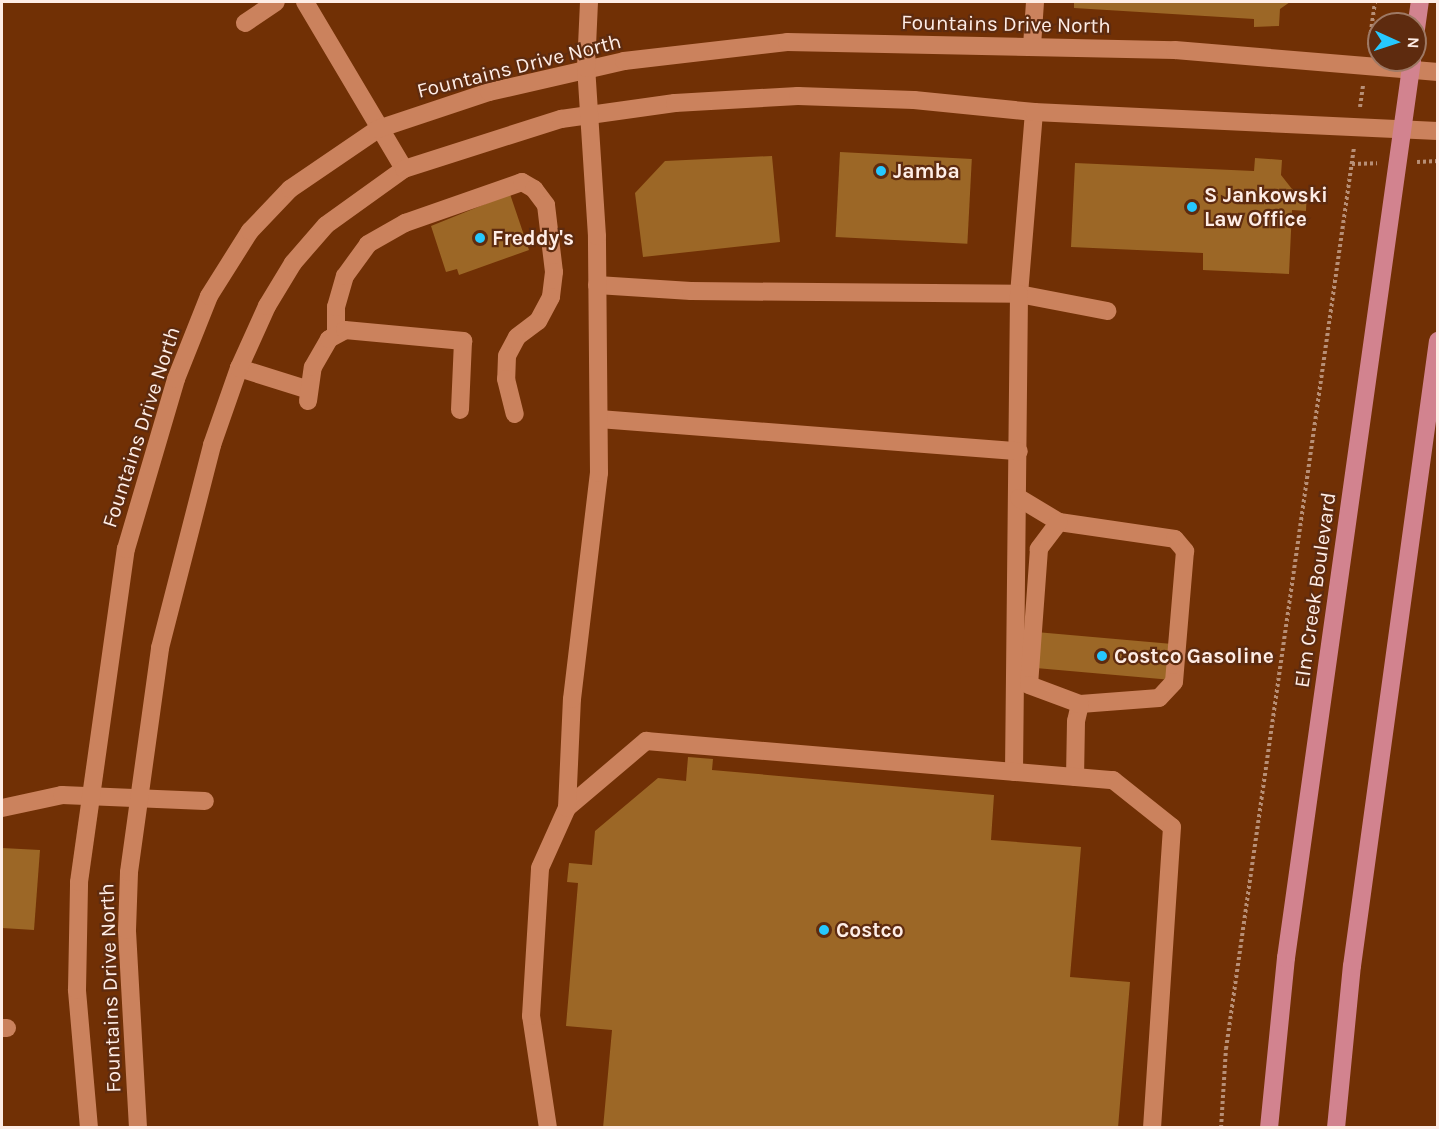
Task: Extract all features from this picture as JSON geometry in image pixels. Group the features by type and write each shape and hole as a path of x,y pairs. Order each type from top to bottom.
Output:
{"main road":[{"name":"Elm Creek Boulevard","path":"1269,1128 1286,958 1410,72"},
{"path":"1336,1128 1354,954 1437,341"}],"street":[{"path":"245,23 276,2"},
{"path":"305,2 378,129 404,169"},
{"path":"548,1128 531,1016 540,868 567,808 572,699 599,473 597,285 591,113 586,68 589,2"},
{"path":"1032,46 1035,2"},
{"name":"Fountains Drive North","path":"89,1128 77,990 79,882 126,549 176,379 209,296 250,231 290,189 378,129 489,92 586,68 788,42 1175,50 1366,64"},
{"name":"Fountains Drive North","path":"138,1128 127,930 129,872 160,648 212,445 239,368 293,263 326,225 404,169 591,113 709,100 798,96 914,100 1034,112 1357,130 1437,131"},
{"path":"1014,772 1019,498 1019,294 1034,112"},
{"path":"239,368 309,396 313,367 336,333 336,308 345,276 368,243 405,223 522,182 534,189 546,205 554,272 551,297 538,321 517,337 507,356 506,379 515,414"},
{"path":"597,285 691,291 1019,294 1107,311"},
{"path":"336,333 345,330 463,340 460,410"},
{"path":"599,419 1019,451"},
{"path":"1019,498 1059,522 1175,539 1185,551 1174,682 1159,698 1080,704 1029,685 1039,549 1059,522"},
{"path":"1075,777 1076,721 1080,704"},
{"path":"567,808 646,741 1113,780 1172,827 1152,1128"},
{"path":"2,808 62,795 205,801"}],"path":[{"path":"1221,1128 1226,1049 1367,57"}],"building":[{"path":"1074,2 1290,2 1280,9 1279,26 1254,27 1254,19 1074,8"},
{"path":"840,152 972,159 967,244 836,237"},
{"path":"772,156 780,242 643,257 635,193 665,161"},
{"path":"1255,158 1282,160 1281,175 1292,189 1307,190 1306,211 1292,210 1289,274 1203,270 1203,253 1071,247 1075,163 1254,171"},
{"name":"Freddy's","path":"510,194 529,250 459,275 457,269 446,272 431,226"},
{"name":"Costco Gasoline","path":"1036,632 1172,644 1169,680 1033,668"},
{"name":"Costco","path":"688,757 713,759 712,770 994,795 991,840 1081,847 1070,977 1130,982 1118,1128 603,1128 612,1030 566,1026 578,883 567,882 569,863 592,865 595,831 658,778 686,781"},
{"path":"2,848 40,850 34,930 2,928"}],"place":[{"name":"Jamba","path":"881,171"},
{"name":"S Jankowski Law Office","path":"1192,207"},
{"name":"Freddy's","path":"480,238"},
{"name":"Costco Gasoline","path":"1102,656"},
{"name":"Costco","path":"824,930"}]}
